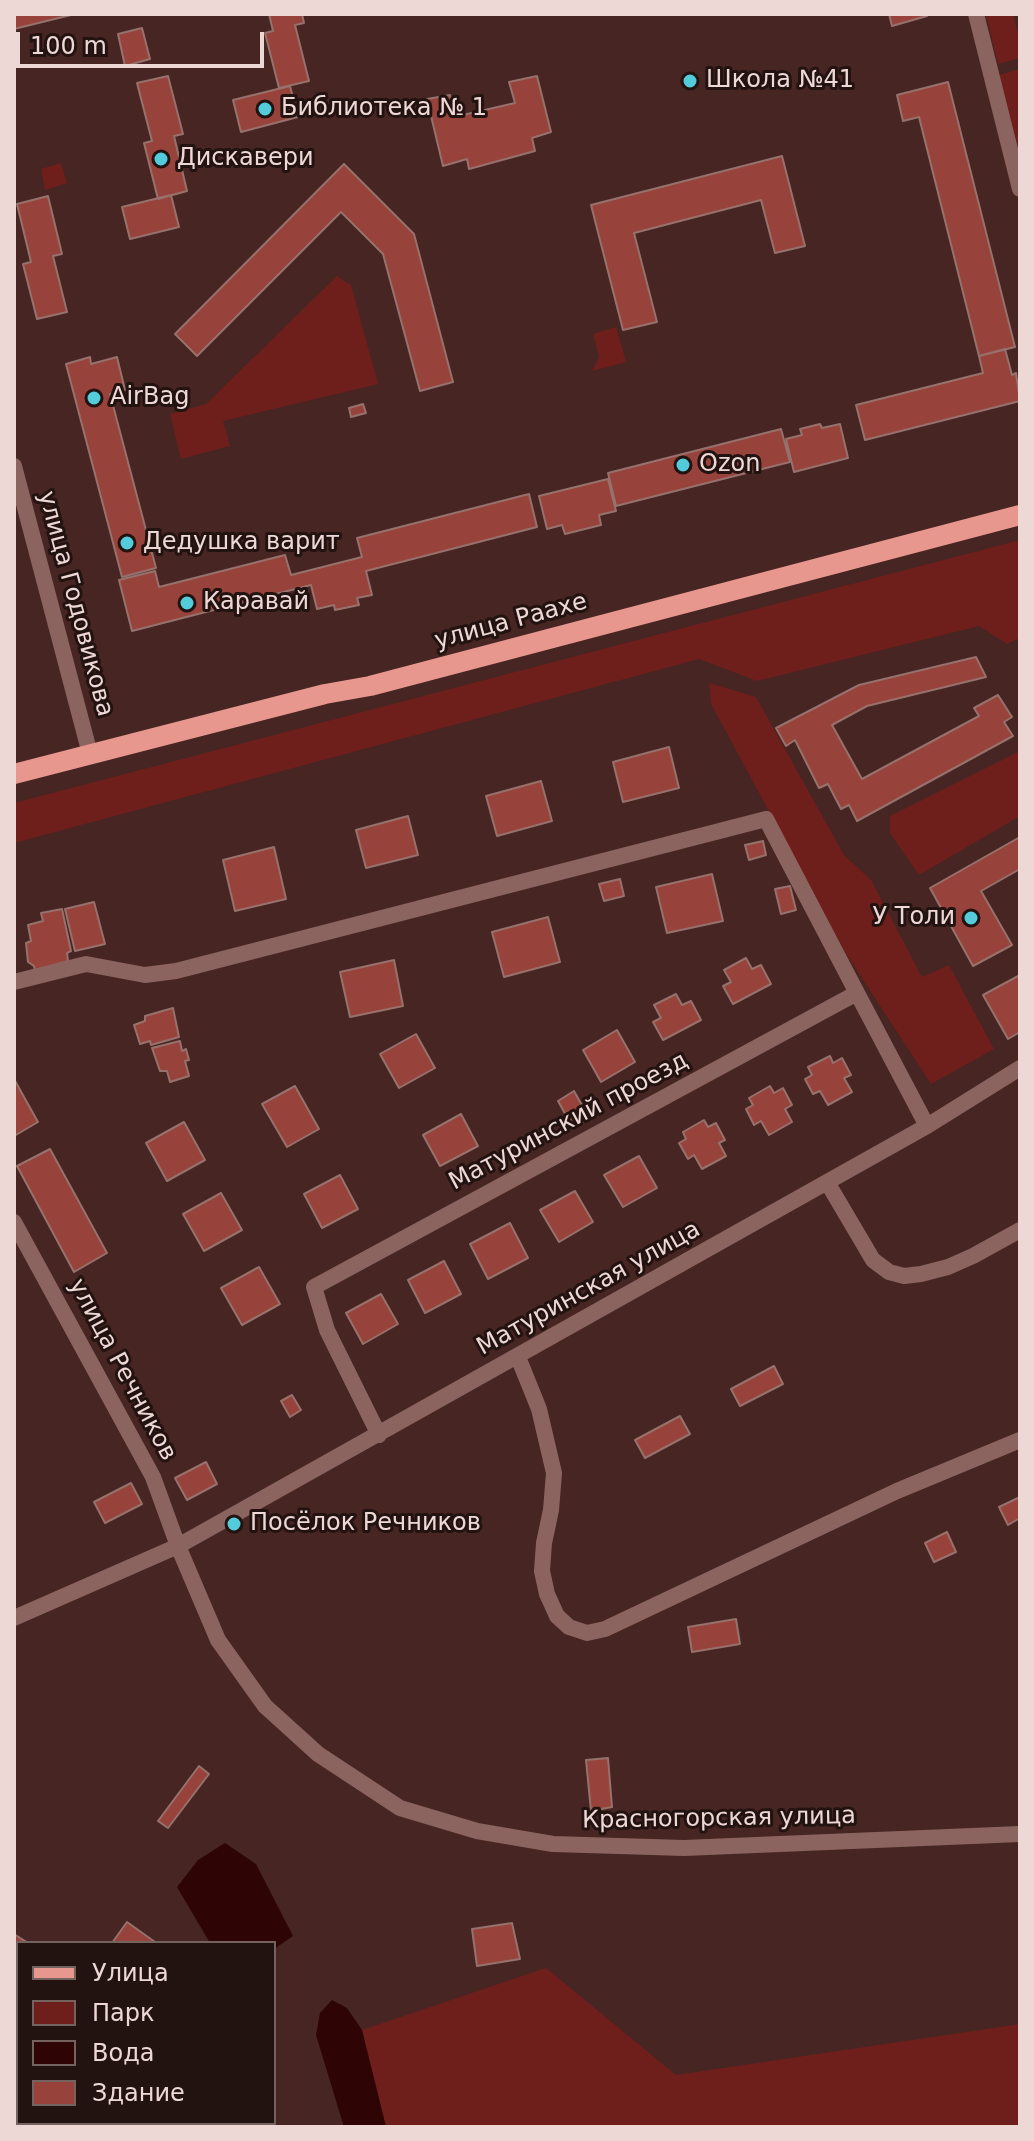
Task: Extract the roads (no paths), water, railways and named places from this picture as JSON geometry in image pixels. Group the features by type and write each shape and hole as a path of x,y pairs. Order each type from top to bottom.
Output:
{"main road":[{"name":"улица Раахе","path":"14,774 325,694 370,686 1020,515"}],"street":[{"path":"976,14 1020,189"},
{"name":"улица Годовикова","path":"14,466 90,754"},
{"path":"14,982 86,964 145,975 176,971 766,819 927,1126"},
{"name":"Матуринский проезд","path":"379,1435 327,1330 314,1287 857,993"},
{"name":"Матуринская улица","path":"14,1618 178,1546 927,1126 1020,1068"},
{"path":"827,1182 873,1260 889,1272 904,1276 948,1267 1020,1230"},
{"name":"улица Речников","path":"14,1222 153,1477 178,1546"},
{"path":"518,1357 539,1409 554,1473 542,1571 547,1594 557,1616 569,1627 587,1633 605,1629 897,1491 1020,1440"},
{"name":"Красногорская улица","path":"178,1546 218,1640 265,1706 318,1754 400,1808 477,1831 553,1844 684,1848 1020,1834"}],"water":[{"path":"225,1843 256,1864 293,1936 276,1948 276,1941 209,1941 177,1887 198,1860"},
{"path":"332,2000 347,2008 362,2030 386,2127 344,2127 316,2035 320,2013"}],"place":[{"name":"Школа №41","path":"690,81"},
{"name":"Библиотека № 1","path":"265,109"},
{"name":"Дискавери","path":"161,159"},
{"name":"AirBag","path":"94,398"},
{"name":"Ozon","path":"683,465"},
{"name":"Дедушка варит","path":"127,543"},
{"name":"Каравай","path":"187,603"},
{"name":"У Толи","path":"971,918"},
{"name":"Посёлок Речников","path":"234,1524"}]}
